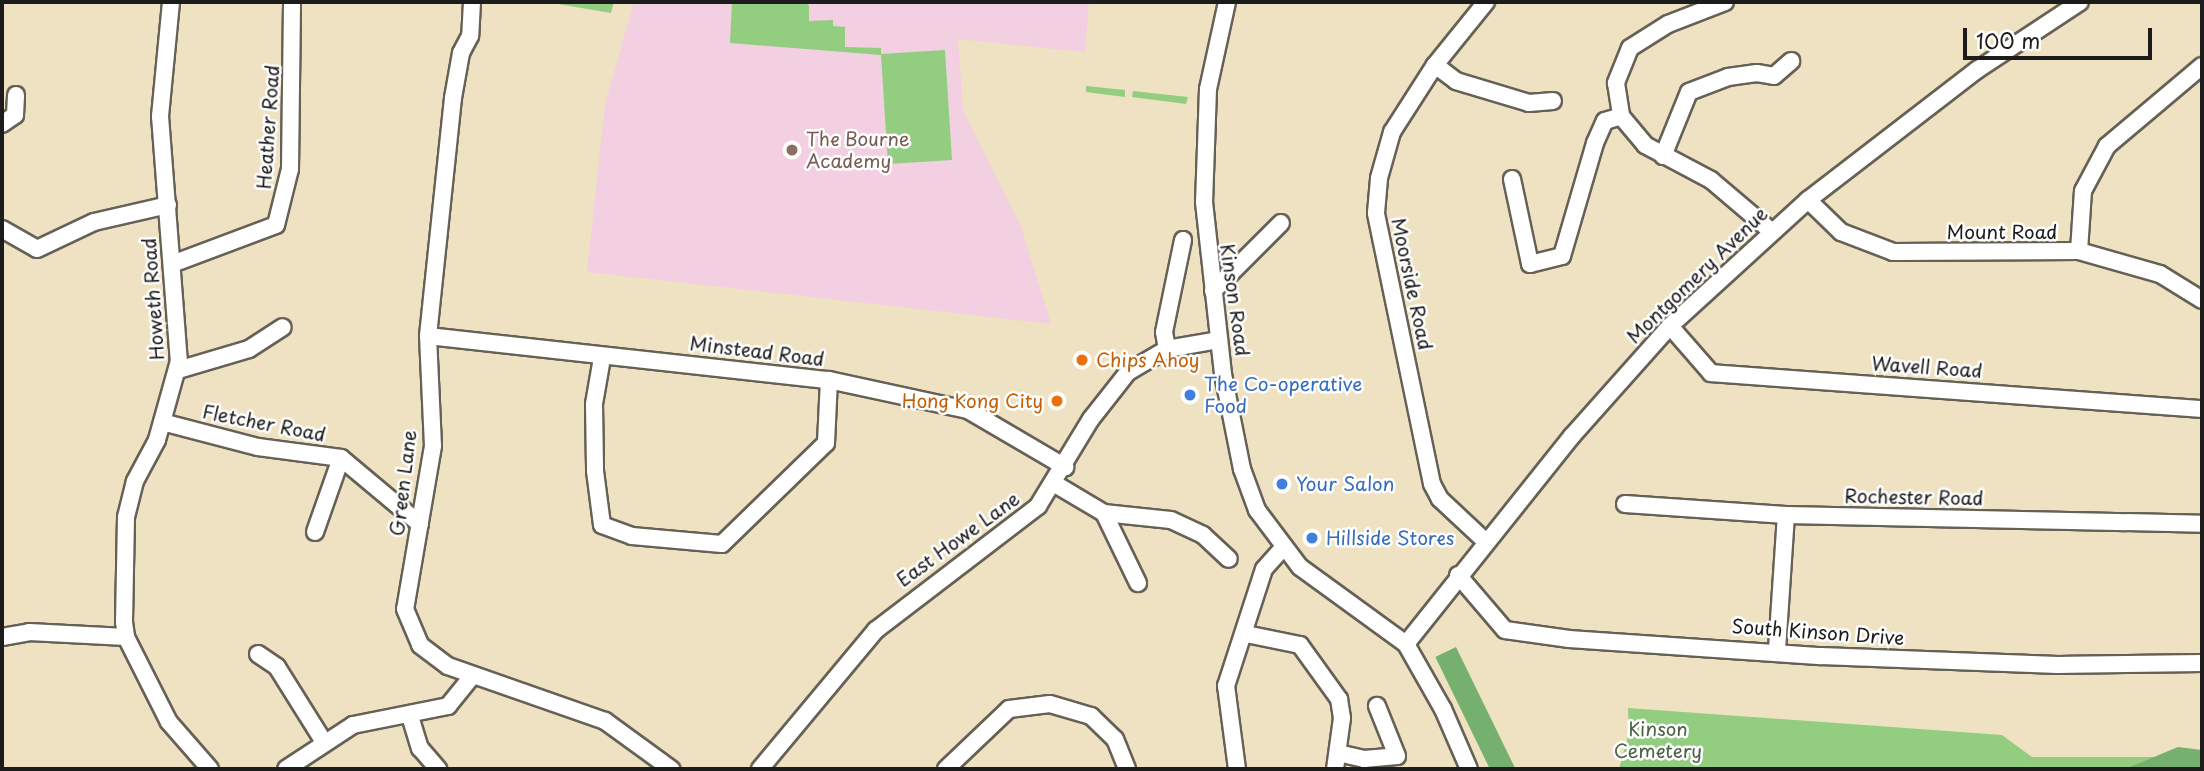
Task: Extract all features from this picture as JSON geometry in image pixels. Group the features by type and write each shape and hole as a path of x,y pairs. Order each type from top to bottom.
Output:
{"street":[{"name":"Howeth Road","path":"171,2 160,116 178,370 162,422 135,481 126,517 126,637 169,722 210,769"},
{"name":"Heather Road","path":"172,264 276,225 290,169 292,2"},
{"name":"Green Lane","path":"472,2 470,36 461,53 453,98 428,336 433,446 405,609 420,645 471,678 565,704 605,721 671,769"},
{"name":"Kinson Road","path":"1227,2 1205,122 1203,202 1219,340 1242,469 1257,510 1283,548 1300,567 1406,644 1443,709 1469,769"},
{"name":"Moorside Road","path":"1485,541 1440,499 1432,484 1376,213 1379,178 1392,132 1435,65 1486,2"},
{"path":"1725,2 1668,24 1630,48 1616,83 1621,116 1629,131 1662,156 1711,180 1771,231"},
{"name":"Montgomery Avenue","path":"1406,644 1485,541 1670,326 1808,200 1977,70 2080,2"},
{"path":"1662,156 1689,92 1728,77 1757,73 1774,76 1791,61"},
{"path":"1435,65 1456,81 1529,103 1553,102"},
{"path":"2080,251 2083,191 2107,146 2202,66"},
{"path":"2,124 15,116 16,95"},
{"path":"1512,179 1530,264 1562,256 1595,143 1605,121 1621,116"},
{"name":"Mount Road","path":"1808,200 1841,232 1893,252 2080,251 2160,274 2202,300"},
{"path":"2,229 37,249 94,222 168,205"},
{"path":"1213,291 1281,223"},
{"path":"1167,349 1164,332 1183,240"},
{"name":"Wavell Road","path":"1670,326 1711,373 2202,409"},
{"path":"178,370 248,349 283,327"},
{"name":"Minstead Road","path":"428,336 602,358 829,380 968,410 1065,467"},
{"name":"East Howe Lane","path":"760,769 876,630 933,582 1017,525 1055,484 1115,386 1128,372 1167,349 1219,340"},
{"path":"602,358 594,404 595,471 602,525 632,536 722,544 826,443 829,380"},
{"name":"Fletcher Road","path":"162,422 258,447 341,458 421,524"},
{"path":"315,532 341,458"},
{"path":"1055,484 1104,513 1171,520 1203,535 1229,559"},
{"name":"Rochester Road","path":"1625,504 1786,515 2202,524"},
{"path":"1104,513 1138,583"},
{"path":"1777,650 1786,515"},
{"path":"1237,769 1226,687 1246,634 1264,569 1283,548"},
{"name":"South Kinson Drive","path":"1458,575 1505,630 1584,640 2057,665 2202,663"},
{"path":"2,637 29,632 126,637"},
{"path":"1246,634 1300,645 1339,699 1342,718 1336,761 1398,756 1377,706"},
{"path":"258,654 277,667 324,741"},
{"path":"286,769 324,741 367,721 410,716 454,702 471,678"},
{"path":"946,769 1009,709 1050,704 1091,716 1115,739 1127,769"},
{"path":"410,716 420,748 438,769"}],"shaded area":[{"name":"The Bourne Academy","path":"634,2 1089,2 1085,52 958,39 963,110 1020,224 1051,324 587,272 605,104"}],"green space":[{"path":"546,2 614,2 611,13"},
{"path":"732,2 803,2 809,5 809,21 833,20 833,26 845,27 845,47 881,48 881,54 945,50 952,160 888,164 881,55 730,43"},
{"path":"1086,86 1125,90 1125,97 1086,92"},
{"path":"1133,91 1188,97 1186,104 1132,97"},
{"path":"1456,647 1516,769 1490,769 1435,657"},
{"name":"Kinson Cemetery","path":"1628,708 2002,735 2032,757 2202,757 2202,769 1619,769 1629,733"},
{"path":"2178,747 2202,750 2202,769 2125,769"}],"place":[{"name":"The Bourne Academy","path":"792,150"},
{"name":"Chips Ahoy","path":"1082,360"},
{"name":"The Co-operative Food","path":"1190,395"},
{"name":"Hong Kong City","path":"1057,401"},
{"name":"Your Salon","path":"1282,484"},
{"name":"Hillside Stores","path":"1312,538"}]}
